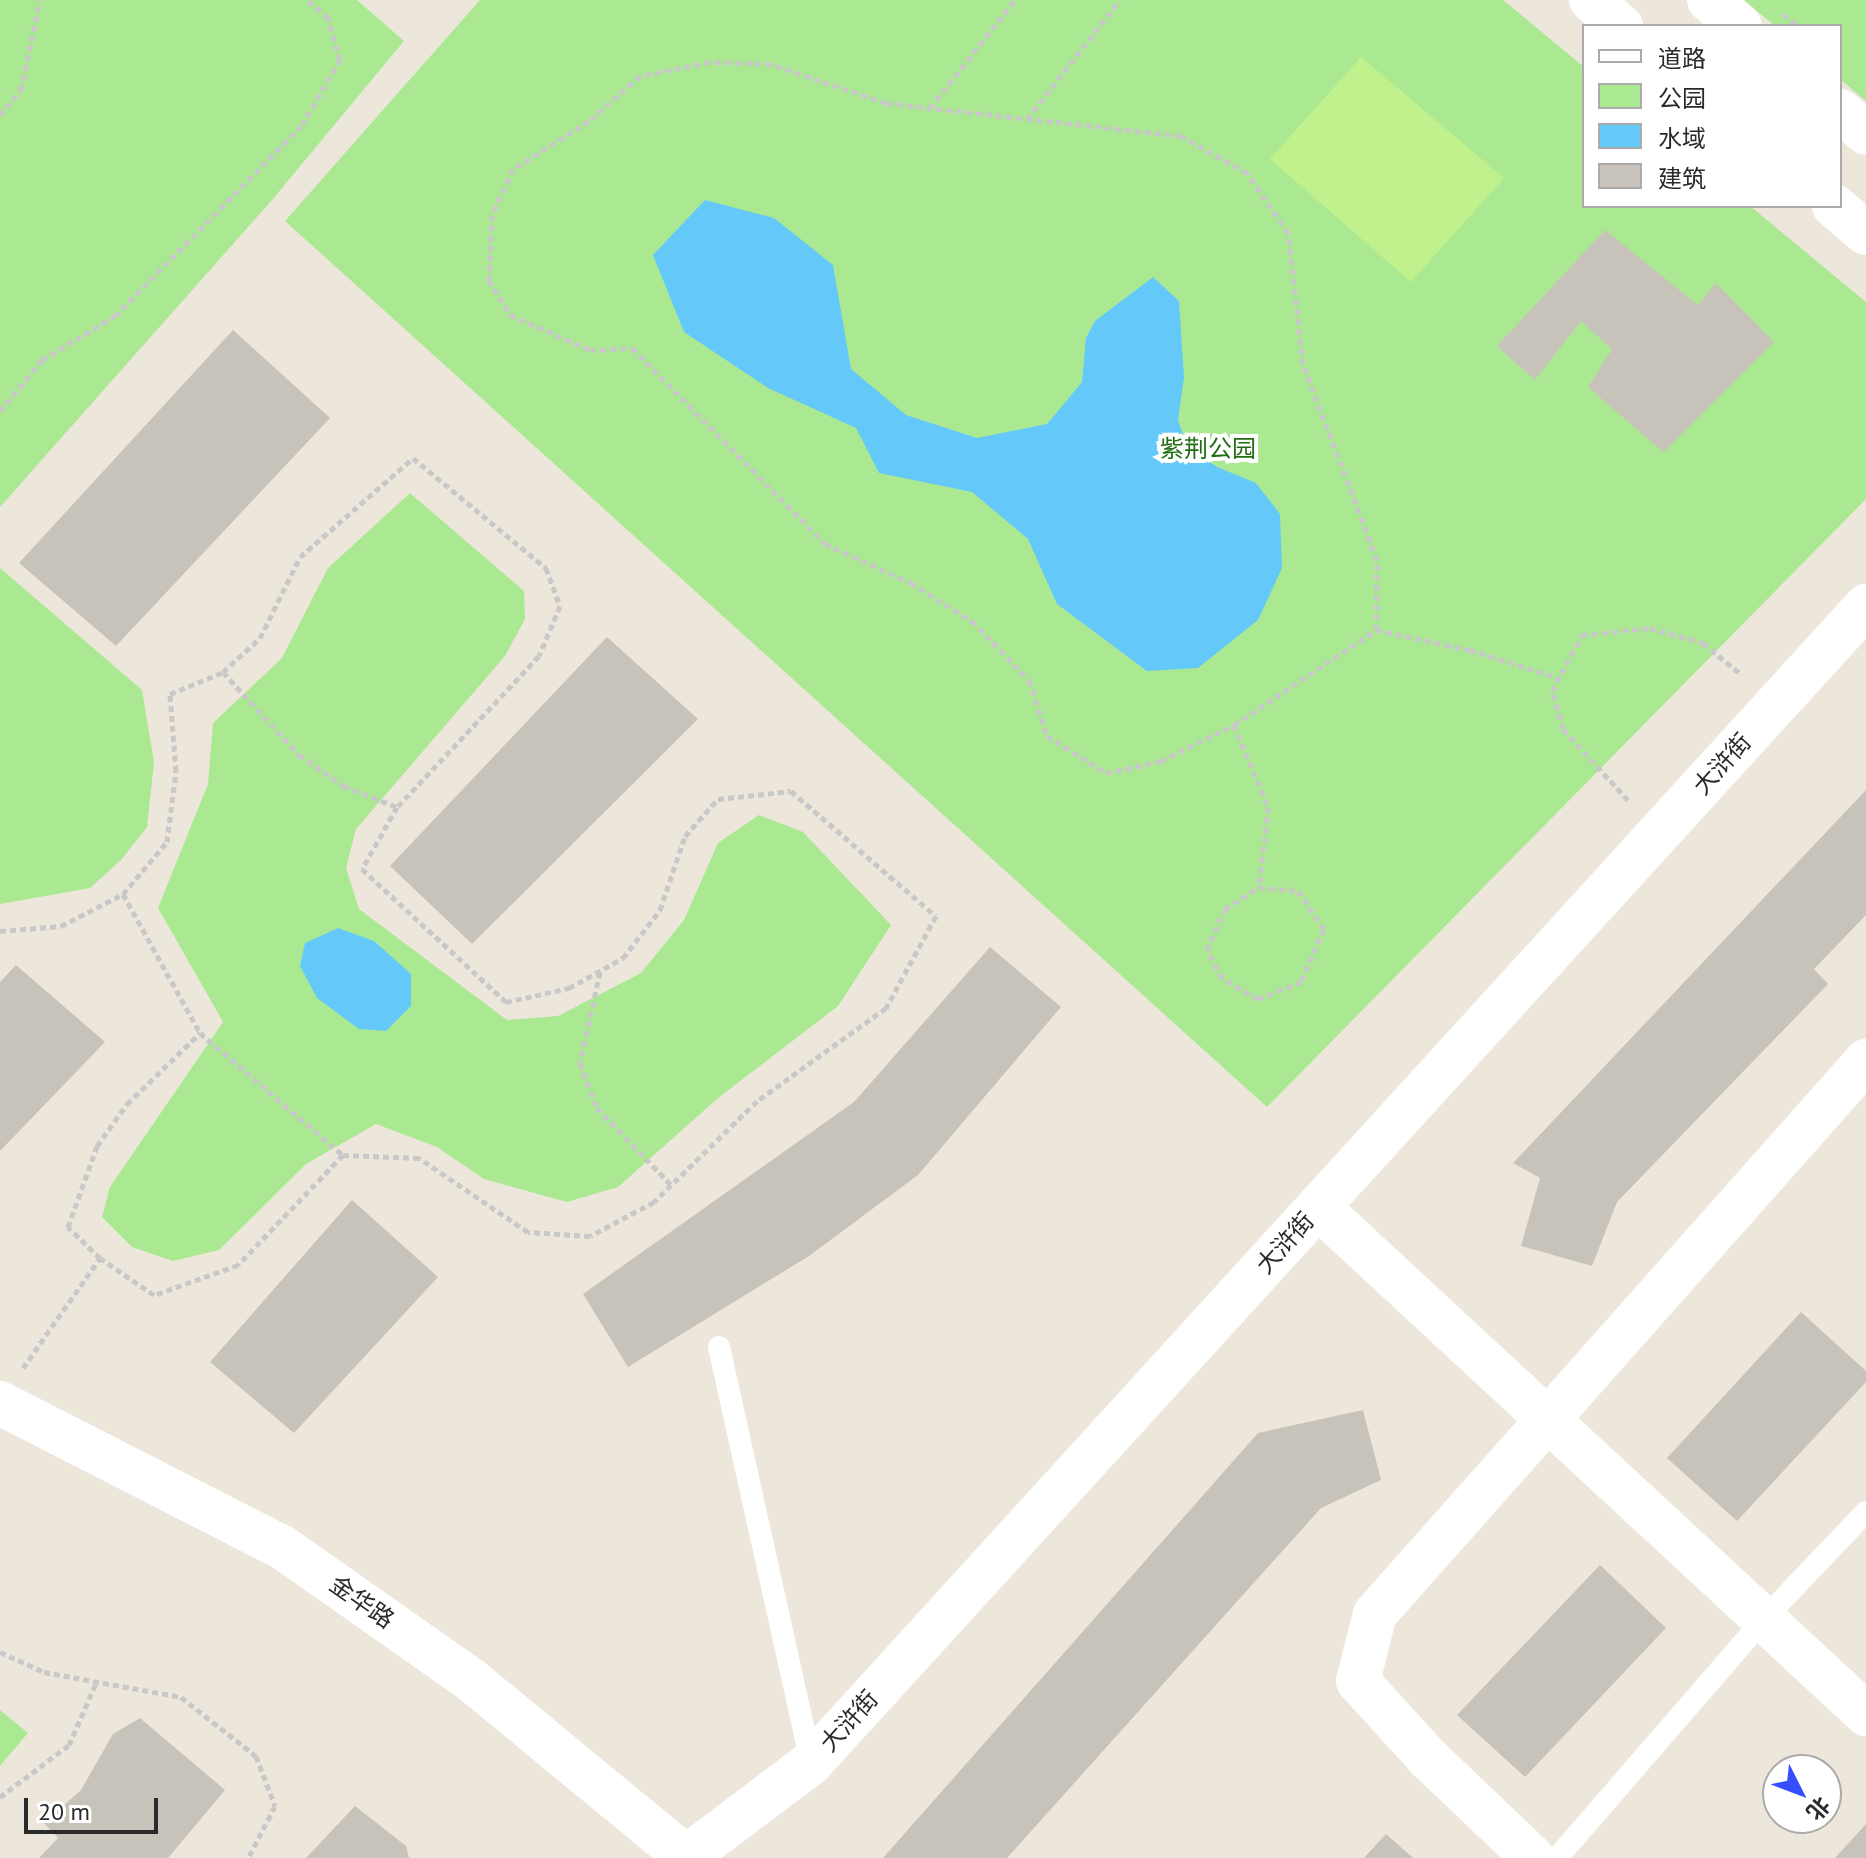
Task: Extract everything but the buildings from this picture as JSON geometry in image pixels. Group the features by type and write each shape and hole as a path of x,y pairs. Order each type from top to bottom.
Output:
{"street":[{"path":"1591,0 1619,24"},
{"path":"1709,0 1738,24"},
{"path":"1842,113 1866,133"},
{"path":"1836,208 1866,233"},
{"name":"大浒街","path":"686,1858 811,1763 1866,606"},
{"path":"1533,1858 1428,1758 1358,1681 1375,1614 1866,1061"},
{"path":"1318,1207 1866,1714"},
{"name":"金华路","path":"9,1389 282,1547 470,1679 686,1858"}],"lane":[{"path":"719,1347 811,1763"},
{"path":"1557,1858 1763,1620 1866,1512"}],"path":[{"path":"0,115 21,90 40,0"},
{"path":"0,411 42,360 115,316 302,125 340,60 328,18 307,0"},
{"path":"930,108 1015,0"},
{"path":"1027,119 1120,0"},
{"path":"1376,630 1377,560 1303,364 1288,233 1247,173 1181,136 886,103 771,64 710,62 640,76 589,121 513,169 492,215 489,280 510,315 590,350 632,348 825,544 911,583 972,621 1029,680 1047,736 1106,773 1161,761 1234,725 1376,630 1470,650 1559,678"},
{"path":"0,931 61,926 123,894 167,842 176,771 170,694 223,672 260,638 300,557 413,458 546,568 560,606 539,656 397,807 362,869 506,1002 569,988 623,958 660,910 685,836 718,799 791,791 936,916 886,1008 757,1101 654,1202 590,1236 528,1232 419,1158 343,1155 200,1033 123,894"},
{"path":"1659,833 1563,729 1552,691 1582,635 1650,628 1703,643 1777,704"},
{"path":"223,672 299,755 344,786 397,807"},
{"path":"1234,725 1268,807 1259,887"},
{"path":"1259,887 1298,891 1324,929 1301,982 1258,999 1222,978 1207,950 1225,909 1259,887"},
{"path":"601,971 580,1063 597,1108 671,1185"},
{"path":"200,1033 127,1104 97,1146 68,1227 100,1258 154,1295 238,1265 343,1155"},
{"path":"9,1389 100,1258"},
{"path":"0,1652 44,1672 181,1697 256,1756 275,1806 248,1858"},
{"path":"0,1797 69,1745 97,1681"}],"green space":[{"path":"0,0 357,0 404,41 272,200 0,507"},
{"name":"紫荆公园","path":"480,0 1503,0 1582,65 1582,208 1752,208 1866,302 1866,499 1267,1107 285,221"},
{"path":"1744,0 1866,0 1866,101 1842,81 1842,24 1773,24"},
{"path":"1361,57 1504,178 1411,282 1270,159"},
{"path":"410,493 524,591 525,619 505,656 356,829 346,868 359,909 507,1020 558,1016 641,973 684,920 718,843 759,815 803,832 891,925 838,1006 718,1098 618,1187 567,1202 484,1179 437,1147 376,1124 306,1164 219,1250 173,1261 132,1247 102,1217 110,1187 223,1022 158,908 208,784 213,723 282,658 328,568"},
{"path":"0,568 142,690 154,762 147,827 121,860 90,888 0,904"},
{"path":"0,1710 28,1733 0,1766"}],"water":[{"path":"705,200 774,218 833,265 851,369 906,415 977,438 1047,424 1082,382 1086,338 1095,321 1153,277 1179,301 1184,377 1178,420 1187,446 1217,467 1256,483 1280,514 1282,568 1258,620 1198,668 1147,671 1057,604 1028,539 972,492 879,473 856,428 768,388 684,332 653,255"},
{"path":"338,928 374,941 411,974 411,1006 386,1031 359,1029 317,998 300,966 305,943"}]}
